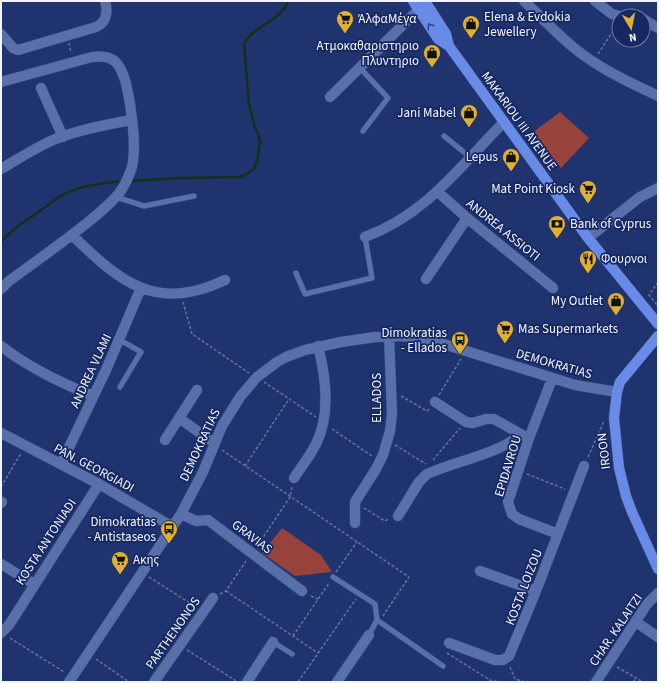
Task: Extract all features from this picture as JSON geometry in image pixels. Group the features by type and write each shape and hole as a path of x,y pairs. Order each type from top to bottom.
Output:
{"street":[{"path":"1,34 10,46 16,50 68,36 100,25 107,12 105,1"},
{"name":"MAKARIOU III AVENUE","path":"425,1 446,34 449,46"},
{"path":"524,1 573,47 592,62 658,96"},
{"path":"595,1 611,13"},
{"path":"330,97 360,68 416,5"},
{"name":"MAKARIOU III AVENUE","path":"416,5 438,39 449,46 588,238 658,324"},
{"path":"1,82 99,56 113,59 119,64 125,82 132,120 134,149 133,162 123,186 99,214 9,281 1,289"},
{"path":"41,88 63,137"},
{"path":"1,169 37,148 63,137 132,120"},
{"path":"365,237 395,224 438,192 504,122"},
{"path":"588,238 640,197 658,188"},
{"name":"ANDREA ASSIOTI","path":"438,192 466,218 553,288"},
{"path":"426,279 466,218"},
{"path":"72,235 112,272 127,282 141,288 165,293 181,294 202,290 225,280"},
{"name":"ANDREA VLAMI","path":"61,464 120,340 141,288"},
{"name":"ELLADOS","path":"355,502 380,462 391,423 389,336"},
{"name":"DEMOKRATIAS","path":"71,680 181,514 203,472 222,426 235,404 257,378 277,362 318,346 358,339 404,336 426,338 552,379 585,387 617,392"},
{"name":"IROON","path":"658,336 625,374 620,382 617,392 614,421 618,462 626,496 658,569"},
{"path":"1,346 18,359 39,371 93,396"},
{"path":"294,478 316,444 323,422 326,390 323,364 318,346"},
{"name":"EPIDAVROU","path":"552,379 525,436 518,470 508,502 512,514 521,521 558,534"},
{"path":"166,440 197,390"},
{"path":"435,402 466,422 473,423 486,419 494,419 525,436"},
{"path":"180,418 214,444"},
{"name":"PAN. GEORGIADI","path":"1,433 99,484 173,527"},
{"path":"398,516 429,470 497,450 525,436"},
{"name":"KOSTA LOIZOU","path":"507,658 513,650 584,466"},
{"name":"KOSTA ANTONIADI","path":"1,633 9,625 99,484"},
{"path":"355,502 355,523"},
{"name":"GRAVIAS","path":"181,514 196,520 208,520 302,591"},
{"path":"1,564 34,584"},
{"path":"480,571 536,591"},
{"name":"CHAR. KALAITZI","path":"596,682 651,599 658,594"},
{"name":"PARTHENONOS","path":"154,682 213,598"},
{"path":"636,622 658,637"},
{"path":"337,682 369,635"},
{"path":"247,682 273,642"},
{"path":"449,643 495,660 500,661 507,658"}],"lane":[{"path":"360,68 388,98 363,131"},
{"path":"444,136 470,157"},
{"path":"116,196 144,206 194,196"},
{"path":"296,273 305,294 372,278 365,237"},
{"path":"120,340 141,352 120,387"},
{"path":"333,577 375,604 379,621 443,666"},
{"path":"369,635 379,621"},
{"path":"273,642 292,654"}],"path":[{"path":"592,62 611,34"},
{"path":"68,36 73,62"},
{"path":"658,282 649,295 658,306"},
{"path":"181,294 192,334 380,462"},
{"path":"391,391 427,411 435,402 467,351"},
{"path":"245,466 289,399"},
{"path":"584,466 604,420 614,421"},
{"path":"387,441 426,464 429,470 466,422"},
{"path":"214,444 409,577 379,621"},
{"path":"1,487 26,446"},
{"path":"518,470 574,492"},
{"path":"213,598 226,591 252,554 290,497 294,478"},
{"path":"355,502 385,521 398,516"},
{"path":"293,636 357,542"},
{"path":"143,572 204,612"},
{"path":"226,591 318,653"},
{"path":"298,682 360,594"},
{"path":"1,633 71,680"},
{"path":"449,643 444,651 490,680 499,682"},
{"path":"180,646 238,682"},
{"path":"88,654 129,682"},
{"path":"507,658 515,679 525,682"},
{"path":"609,662 643,682"},
{"path":"633,682 636,678"}],"shaded area":[{"path":"560,112 589,138 561,168 532,133"},
{"path":"282,528 321,555 332,572 295,576 262,553"}],"waterway":[{"path":"130,181 240,177 254,169 260,142 249,104 244,44 254,32 279,14 288,1"},
{"path":"1,242 18,226 64,194 89,186 123,181"}],"place":[{"name":"ΆλφαΜέγα","path":"345,34"},
{"name":"Elena & Evdokia Jewellery","path":"471,39"},
{"name":"Ατμοκαθαριστηριο Πλυντηριο","path":"432,68"},
{"name":"Jani Mabel","path":"469,128"},
{"name":"Lepus","path":"511,172"},
{"name":"Mat Point Kiosk","path":"588,204"},
{"name":"Bank of Cyprus","path":"557,239"},
{"name":"Φουρνοι","path":"588,274"},
{"name":"My Outlet","path":"616,316"},
{"name":"Mas Supermarkets","path":"505,344"},
{"name":"Dimokratias - Ellados","path":"460,355"},
{"name":"Dimokratias - Antistaseos","path":"169,544"},
{"name":"Ακης","path":"120,575"}]}
